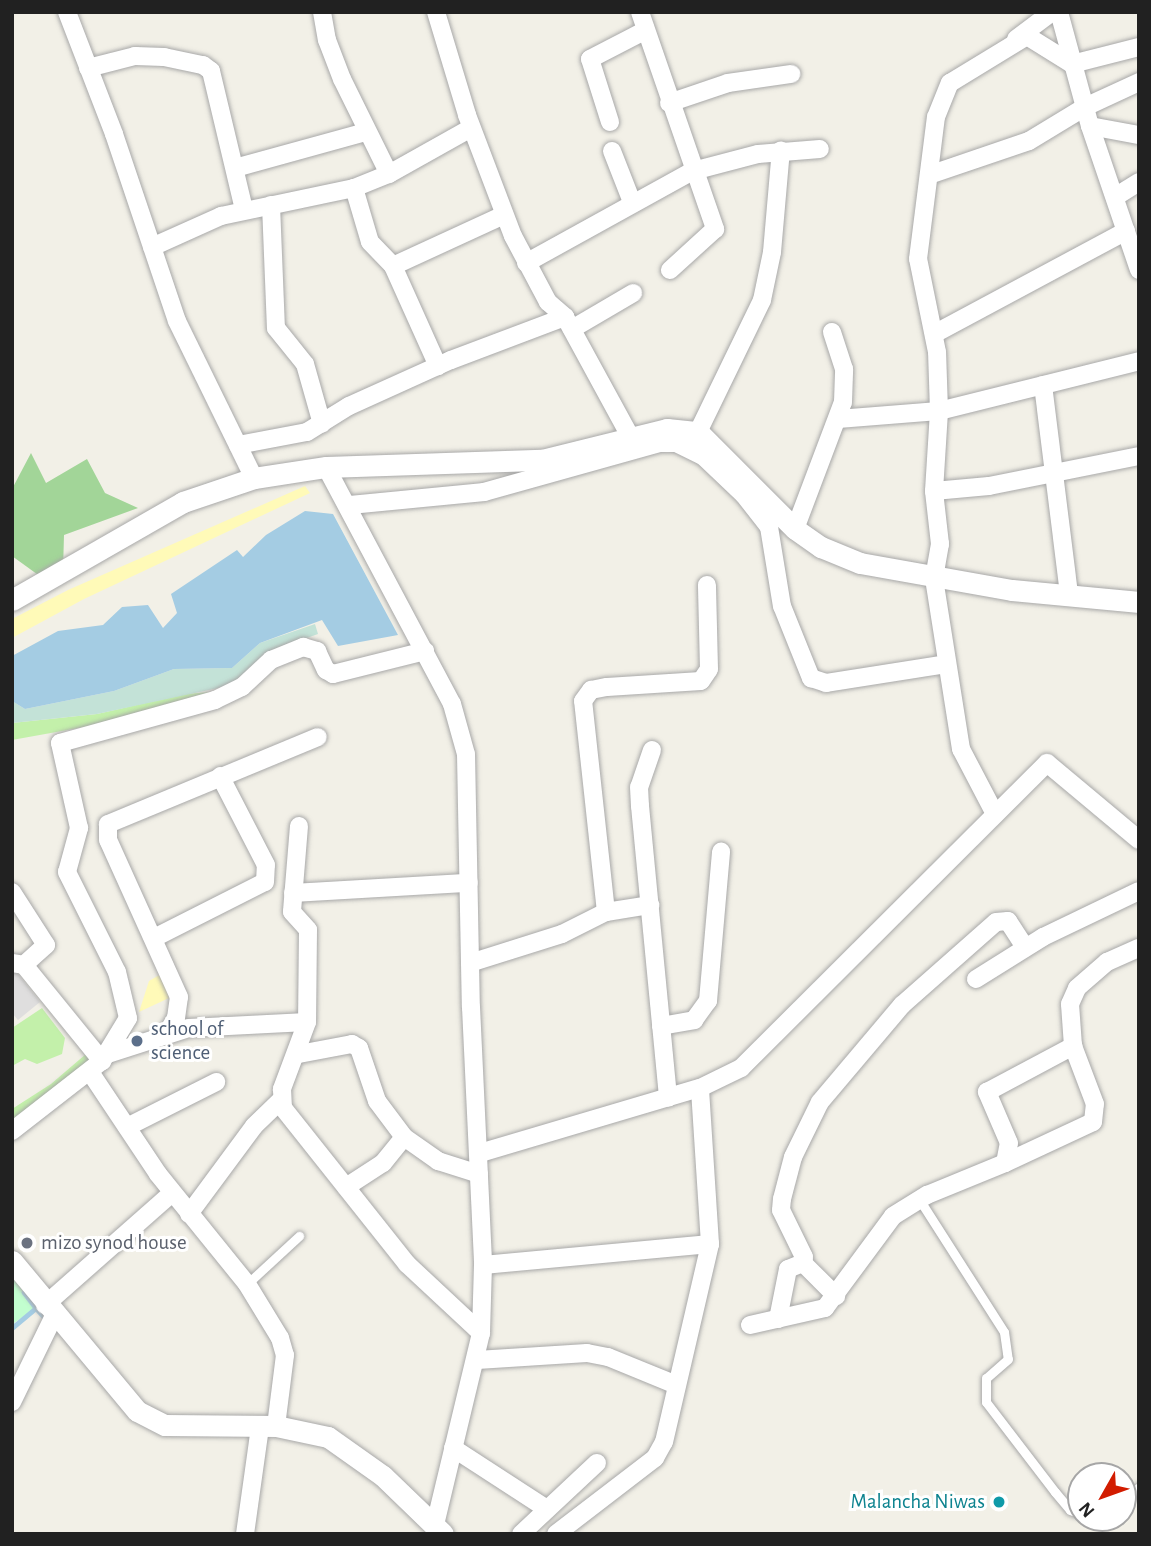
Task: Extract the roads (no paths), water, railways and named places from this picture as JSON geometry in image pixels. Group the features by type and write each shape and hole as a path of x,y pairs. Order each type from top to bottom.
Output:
{"street":[{"path":"66,12 177,321 254,478"},
{"path":"322,12 327,40 366,132 389,174"},
{"path":"436,12 471,128 504,215 548,302 568,323 631,438"},
{"path":"640,12 644,31 715,229 670,270"},
{"path":"995,814 961,750 933,578 940,544 934,491 939,411 934,334 918,259 943,91 1052,12"},
{"path":"1059,12 1090,126 1139,270"},
{"path":"610,122 590,59 644,31"},
{"path":"1012,42 1027,36 1038,39 1072,64"},
{"path":"1072,64 1139,47"},
{"path":"88,68 135,56 203,65 215,78 244,210"},
{"path":"669,103 728,83 791,74"},
{"path":"932,174 1029,141 1085,107 1139,82"},
{"path":"1090,126 1139,135"},
{"path":"152,247 244,210 354,188 389,174 471,128"},
{"path":"234,168 366,132"},
{"path":"526,263 632,202 693,171 781,150 820,149"},
{"path":"698,432 762,300 772,252 781,150"},
{"path":"612,151 632,202"},
{"path":"1115,197 1139,182"},
{"path":"354,188 370,242 393,266 438,366"},
{"path":"271,205 276,328 304,364 322,424"},
{"path":"393,266 504,215"},
{"path":"934,334 1126,230"},
{"path":"238,444 286,439 322,424 349,406 438,366 568,323 633,293"},
{"path":"795,529 838,419 844,369 832,332"},
{"path":"838,419 939,411 1139,361"},
{"path":"1043,384 1056,470 1069,596"},
{"path":"12,600 183,502 254,478 326,467 518,462 667,429 698,432 795,529 821,547 860,563 933,578 1069,596 1136,599"},
{"path":"350,505 484,492 660,443 676,443 702,456 744,495 769,527 782,606 811,678 826,683 947,664"},
{"path":"934,491 989,486 1056,470 1139,456"},
{"path":"326,467 350,505 462,730 483,1265 481,1333 477,1360 453,1448 439,1530"},
{"path":"606,912 583,701 591,690 607,687 701,681 709,669 708,585"},
{"path":"12,1131 100,1062 119,1038 128,1008 117,972 67,872 79,828 60,744 215,700 242,687 271,660 303,647 317,651 326,670 334,674 425,651"},
{"path":"167,1033 176,1018 179,997 108,840 108,824 318,737"},
{"path":"652,750 639,787 668,1098"},
{"path":"480,1153 700,1088 741,1068 771,1042 1047,763 1139,840"},
{"path":"153,938 265,882 266,865 220,776"},
{"path":"189,1214 254,1126 280,1101 299,1054 307,1021 308,930 292,912 299,827"},
{"path":"661,1026 694,1020 708,1001 721,852"},
{"path":"293,893 469,883"},
{"path":"976,979 1025,947 1139,891"},
{"path":"12,892 46,945 18,964 100,1062 127,1127 172,1193 247,1284 280,1338 285,1355 246,1534"},
{"path":"470,963 562,934 606,912 650,905"},
{"path":"836,1296 803,1263 797,1237 781,1210 793,1157 820,1102 902,1005 996,922 1008,921 1025,947"},
{"path":"750,1325 818,1311 836,1296 876,1234 919,1199 1093,1122 1095,1104 1073,1046 1070,1004 1077,988 1107,962 1139,948"},
{"path":"100,1062 167,1033 307,1021"},
{"path":"299,1054 352,1044 359,1048 377,1101 404,1137 438,1161 479,1174"},
{"path":"1005,1163 1009,1143 987,1092 1073,1046"},
{"path":"127,1127 216,1082"},
{"path":"556,1534 655,1458 664,1442 674,1384 710,1244 700,1088"},
{"path":"280,1101 423,1281 481,1333"},
{"path":"346,1187 383,1163 404,1137"},
{"path":"12,1402 50,1310 172,1193"},
{"path":"483,1265 710,1244"},
{"path":"12,1261 50,1310 137,1411 165,1425 268,1426 328,1437 347,1448 439,1530"},
{"path":"778,1320 788,1269 803,1263"},
{"path":"477,1360 587,1353 608,1357 674,1384"},
{"path":"453,1448 547,1509"},
{"path":"520,1534 597,1463"}],"lane":[{"path":"919,1199 993,1312 1010,1349 1008,1359 986,1378 986,1402 1067,1506"},
{"path":"247,1284 299,1236"}],"waterway":[{"path":"24,1292 36,1308"},
{"path":"12,1328 36,1308 46,1319"}],"place":[{"name":"school of science","path":"137,1041"},
{"name":"mizo synod house","path":"27,1243"},
{"name":"Malancha Niwas","path":"999,1502"}]}
